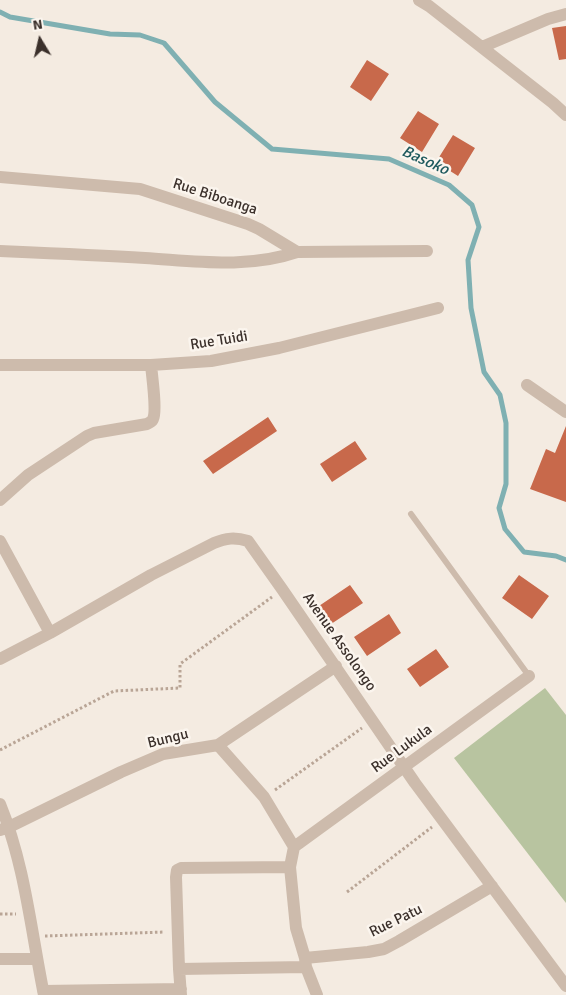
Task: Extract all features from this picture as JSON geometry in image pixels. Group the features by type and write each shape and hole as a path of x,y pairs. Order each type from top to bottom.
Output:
{"street":[{"path":"419,0 482,47 566,115"},
{"path":"482,47 548,19 566,14"},
{"name":"Rue Biboanga","path":"0,178 123,187 140,190 248,224 260,229 297,252"},
{"path":"0,251 228,262 281,257 297,252 427,251"},
{"name":"Rue Tuidi","path":"0,365 151,366 211,361 279,348 438,308"},
{"path":"0,500 28,476 87,436 152,422 154,417 154,392 151,366"},
{"path":"528,385 566,412"},
{"name":"Avenue Assolongo","path":"0,659 50,633 150,575 224,539 232,538 248,541 442,819 566,986"},
{"path":"0,542 50,633"},
{"name":"Bungu","path":"5,829 121,772 163,754 218,745 336,666"},
{"name":"Rue Lukula","path":"294,847 529,676"},
{"path":"218,745 264,797 294,847 290,867 296,928 317,995"},
{"path":"0,804 5,829 24,883 32,936 44,993 181,992 177,870 181,868 290,867"},
{"name":"Rue Patu","path":"179,969 306,962 384,949 492,886"},
{"path":"0,960 37,959"}],"lane":[{"path":"411,514 529,676"}],"path":[{"path":"0,750 114,691 180,688 180,664 282,589"},
{"path":"264,797 373,720"},
{"path":"347,892 442,819"},
{"path":"32,936 178,932"}],"green space":[{"path":"545,688 566,715 566,903 454,758"}],"building":[{"path":"566,26 566,59 559,60 552,28"},
{"path":"367,60 389,74 371,101 350,87"},
{"path":"418,111 439,124 422,152 400,138"},
{"path":"453,135 475,148 458,176 436,162"},
{"path":"268,417 277,431 213,474 203,461"},
{"path":"566,426 566,502 530,489 546,449 555,453"},
{"path":"355,441 367,459 332,482 320,464"},
{"path":"519,575 549,596 532,619 502,598"},
{"path":"350,585 363,603 328,626 316,608"},
{"path":"389,614 401,633 367,656 354,637"},
{"path":"436,649 449,667 420,687 407,669"}],"waterway":[{"name":"Basoko","path":"0,12 10,17 110,34 140,35 164,43 215,102 272,149 389,159 449,185 472,205 479,227 468,260 471,308 484,372 500,395 506,423 506,484 499,508 505,529 524,552 556,556 566,560"}]}
